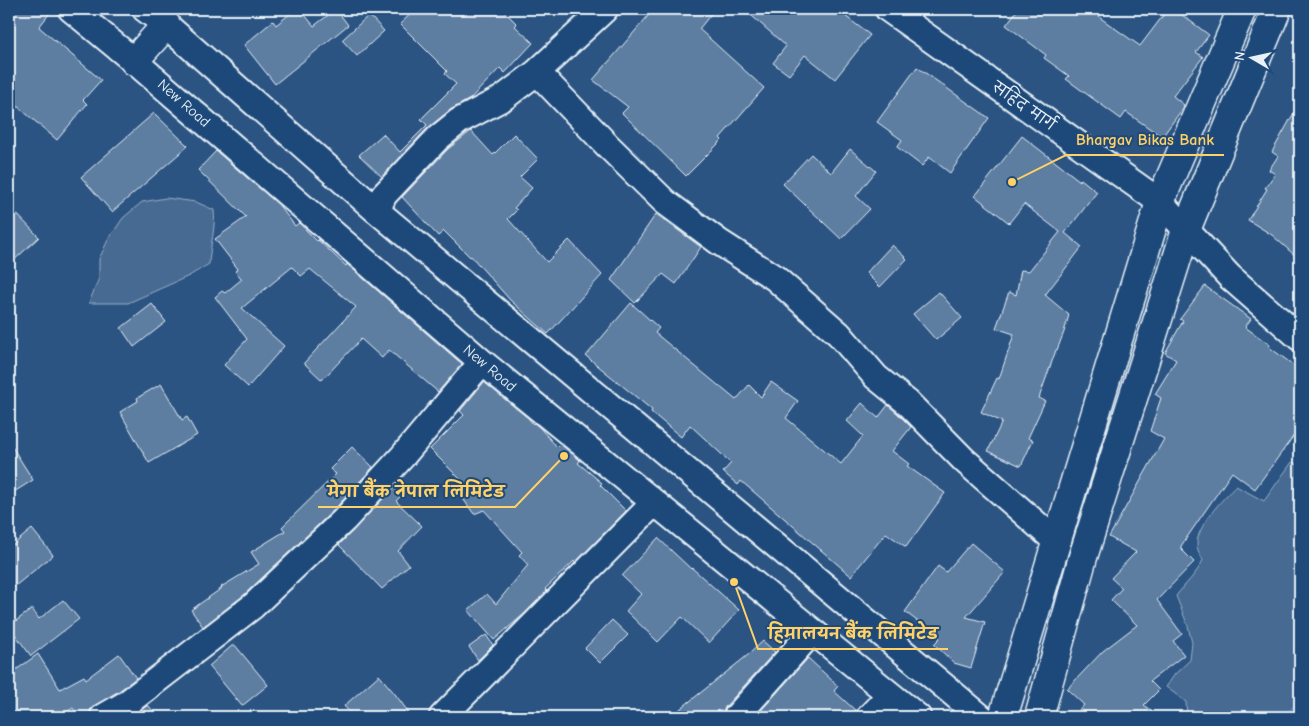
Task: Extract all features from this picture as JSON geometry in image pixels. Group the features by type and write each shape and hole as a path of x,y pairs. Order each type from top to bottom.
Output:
{"main road":[{"path":"1003,717 1160,202 1242,9"},
{"path":"1039,717 1083,557 1186,230 1277,9"},
{"path":"134,60 156,17"}],"street":[{"name":"New Road","path":"71,9 134,60 482,362 918,717"},
{"path":"377,211 384,195 438,138 459,121 503,98 537,72 605,9"},
{"name":"सहिद मार्ग","path":"888,9 1160,202 1230,277 1300,338"},
{"path":"156,17 377,211 981,717"},
{"path":"537,72 665,202 719,242 775,278 839,334 876,377 908,403 964,460 1057,542"},
{"path":"103,717 127,703 253,606 344,520 402,457 482,362"},
{"path":"442,717 654,503"},
{"path":"736,717 812,632"},
{"path":"869,717 890,695"}],"shaded area":[{"path":"166,198 196,202 214,210 209,264 189,276 128,303 89,303 99,278 99,259 108,240 123,218 142,202"},
{"path":"1292,462 1300,466 1300,700 1284,717 1187,717 1186,702 1166,687 1175,674 1190,660 1192,643 1188,626 1176,596 1203,560 1197,545 1201,530 1218,505 1236,486 1264,501"}],"building":[{"path":"9,9 53,9 39,27 101,80 83,100 87,104 57,140 9,99"},
{"path":"296,9 300,9 314,26 336,9 348,25 275,84 244,45 273,21 276,25"},
{"path":"416,9 502,9 517,24 515,26 533,43 505,73 500,68 470,99 450,110 429,127 382,177 359,155 383,134 400,152 427,125 421,119 456,84 445,74 447,71 400,24"},
{"path":"654,9 715,9 699,29 764,88 720,138 722,140 686,176 622,113 628,107 593,80"},
{"path":"744,9 836,9 870,35 835,79 805,55 789,75 773,63 786,46"},
{"path":"1018,9 1105,9 1099,17 1140,46 1168,9 1174,9 1209,35 1196,52 1203,57 1173,96 1184,105 1162,137 1126,112 1121,119 1066,79 1069,76 1044,58 1046,55 1006,25"},
{"path":"369,15 384,31 357,56 342,40"},
{"path":"917,67 989,118 950,173 929,157 922,166 897,147 902,140 877,122"},
{"path":"1300,102 1300,260 1272,235 1248,220 1267,189 1265,188 1275,174 1269,170 1278,156 1272,152"},
{"path":"154,113 188,146 112,212 81,177"},
{"path":"471,131 493,155 514,134 538,159 520,177 532,188 514,208 517,210 508,219 547,262 569,240 602,275 548,334 510,300 471,256 444,231 438,236 402,197 448,149"},
{"path":"1022,136 1097,192 1065,233 1082,247 1045,295 1069,315 1039,398 1045,401 1028,438 1033,440 1021,466 988,451 1002,422 981,412 997,378 999,379 1014,334 996,328 1009,292 1016,295 1021,270 1029,271 1060,232 1024,204 1009,223 975,196"},
{"path":"850,149 876,171 856,196 870,209 841,239 783,184 811,154 831,173"},
{"path":"216,151 278,204 295,226 299,223 317,241 346,266 347,264 462,364 438,392 389,350 382,358 361,339 322,380 304,363 356,307 310,269 301,276 292,267 242,308 284,346 248,387 224,365 247,339 215,297 222,291 225,293 242,279 235,271 238,269 215,239 246,217 198,170"},
{"path":"9,206 39,237 9,265"},
{"path":"656,214 701,247 676,284 663,274 635,303 611,280"},
{"path":"892,245 907,259 880,287 866,273"},
{"path":"1205,286 1251,319 1245,327 1300,370 1300,427 1255,489 1232,472 1181,546 1181,549 1194,562 1157,600 1182,634 1173,641 1184,655 1150,681 1159,690 1144,705 1158,717 1073,717 1084,705 1067,689 1103,651 1137,625 1111,600 1122,588 1111,578 1136,552 1109,537 1164,439 1150,431 1161,398 1155,394 1176,360 1165,353 1183,321 1180,319"},
{"path":"939,292 962,318 936,340 913,314"},
{"path":"631,303 659,328 655,333 736,400 749,385 761,397 771,382 798,401 786,418 841,464 863,436 847,421 862,403 878,418 888,405 911,427 892,451 909,464 907,466 945,493 906,547 886,533 851,576 741,481 738,485 723,472 731,463 690,425 681,437 651,412 652,410 586,356"},
{"path":"152,304 166,322 134,347 121,328"},
{"path":"484,382 540,428 557,447 560,444 578,458 580,461 578,463 602,483 600,485 626,511 575,563 574,561 545,589 547,591 523,615 494,640 468,610 487,594 496,604 528,565 519,555 522,552 484,510 474,514 461,496 470,489 430,449 464,415 460,411"},
{"path":"161,384 182,420 187,417 197,435 149,463 120,412 138,401 137,398"},
{"path":"9,442 33,480 9,495"},
{"path":"352,447 373,467 334,510 244,595 203,627 191,610 221,587 259,564 251,552 285,531 282,527 336,474 330,469"},
{"path":"394,487 402,495 396,501 422,526 398,551 409,565 382,589 339,545"},
{"path":"32,529 53,555 9,591 9,548"},
{"path":"658,538 739,610 709,643 682,617 658,642 626,611 641,594 622,576"},
{"path":"971,543 1005,572 966,617 985,622 971,668 954,663 934,644 940,638 905,612 938,566 946,572"},
{"path":"63,600 79,619 31,656 9,626 32,609 39,619"},
{"path":"612,620 628,635 600,663 585,648"},
{"path":"486,635 493,645 478,660 469,647"},
{"path":"763,641 775,652 725,707 722,717 670,717 748,655"},
{"path":"234,644 268,685 242,706 209,666"},
{"path":"38,654 60,689 84,676 86,679 119,654 136,678 119,691 95,705 90,710 89,717 79,717 73,708 58,717 9,717 9,675"},
{"path":"808,658 838,686 834,691 856,711 855,717 755,717"},
{"path":"379,675 412,717 354,717 344,706"},
{"path":"148,705 158,717 131,717 136,714"}],"place":[{"name":"Bhargav Bikas Bank","path":"1012,182"},
{"name":"मेगा बैंक नेपाल लिमिटेड","path":"564,456"},
{"name":"हिमालयन बैंक लिमिटेड","path":"734,582"}]}
